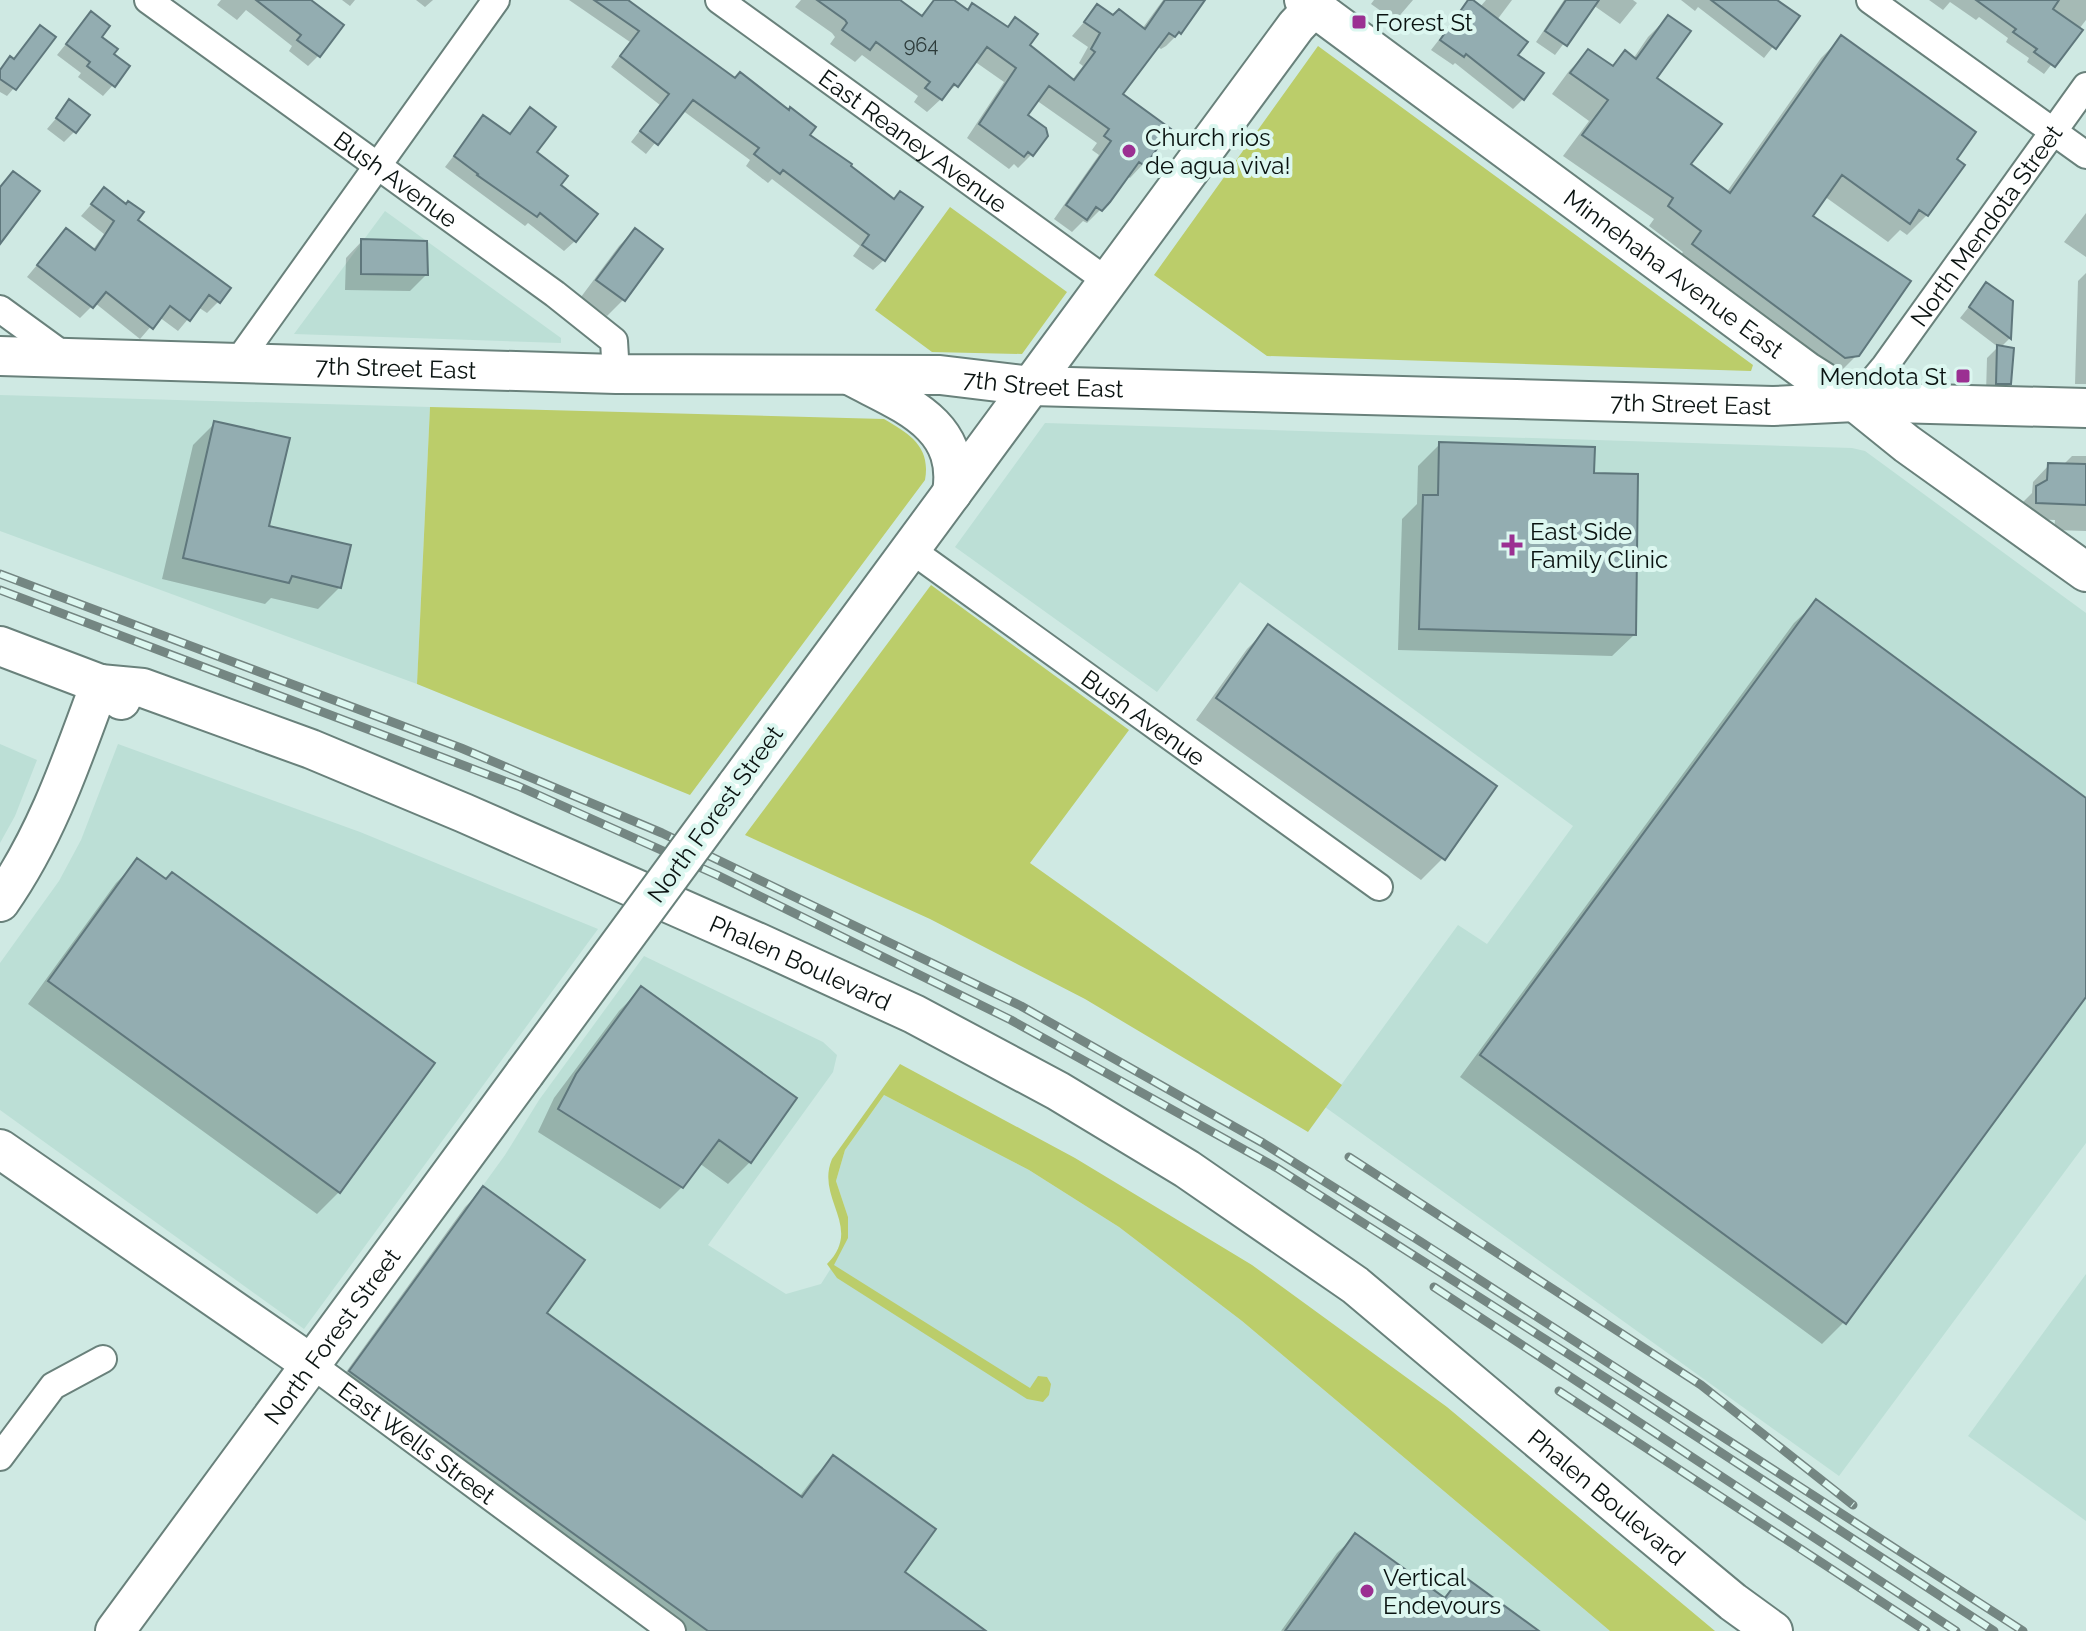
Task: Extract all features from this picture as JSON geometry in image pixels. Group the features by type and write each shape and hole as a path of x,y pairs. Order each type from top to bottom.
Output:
{"street":[{"name":"Bush Avenue","path":"148,0 555,294 614,341 616,374"},
{"path":"236,364 496,0"},
{"name":"East Reaney Avenue","path":"719,0 1107,281"},
{"path":"1870,0 2086,155"},
{"name":"North Forest Street","path":"119,1629 1312,2"},
{"name":"Minnehaha Avenue East","path":"1312,2 1806,371 1855,402 1907,444 2086,572"},
{"name":"North Mendota Street","path":"1855,402 1885,366 2086,86"},
{"path":"0,309 66,357"},
{"name":"7th Street East","path":"0,356 616,374 940,375 1032,386 1773,406 1855,402 2086,408"},
{"path":"847,374 923,415 939,432 953,458 952,493"},
{"name":"Bush Avenue","path":"910,549 1379,887"},
{"name":"Phalen Boulevard","path":"0,646 100,684 134,709 434,824 888,1025 1063,1119 1442,1360 1698,1573 1773,1631"},
{"path":"0,902 30,857 65,781 100,684"},
{"name":"East Wells Street","path":"0,1149 311,1364 672,1631"},
{"path":"0,1457 53,1386 103,1359"}],"shaded area":[{"path":"385,211 561,338 561,343 294,334"},
{"path":"0,395 430,407 417,684 0,531"},
{"path":"1045,423 1852,448 1865,451 2086,613 2086,1143 1839,1476 1325,1107 1458,925 1487,944 1573,826 1240,582 1157,692 955,547"},
{"path":"0,744 37,760 15,816 0,843"},
{"path":"118,744 360,832 598,929 304,1329 0,1110 0,963 59,881 81,840"},
{"path":"644,956 823,1042 837,1055 833,1072 708,1245 786,1294 821,1284 833,1265 848,1217 836,1181 845,1150 884,1095 1029,1170 1119,1227 1242,1321 1610,1631 684,1631 346,1384 349,1371"},
{"path":"2086,1274 2086,1521 1968,1436"}],"green space":[{"path":"1318,46 1753,365 1751,371 1267,356 1154,275"},
{"path":"950,207 1067,292 1022,354 932,352 875,310"},
{"path":"430,407 884,419 910,436 922,450 925,480 690,795 417,684"},
{"path":"931,585 1129,730 1030,863 1342,1085 1308,1132 1085,999 930,919 745,835"},
{"path":"900,1064 1075,1158 1252,1265 1447,1407 1715,1631 1610,1631 1242,1321 1119,1227 1029,1170 884,1095 845,1150 836,1181 848,1217 848,1238 834,1265 1030,1388 1038,1376 1047,1377 1051,1384 1049,1395 1043,1402 1027,1399 837,1278 827,1264 837,1251 841,1238 829,1187 828,1173 832,1159"}],"building":[{"path":"256,0 311,0 344,25 320,57 297,40 301,35"},
{"path":"594,0 628,0 735,78 740,72 789,110 790,107 816,127 810,135 894,199 900,191 923,207 885,261 862,245 869,235 783,170 780,174 754,154 759,148 693,100 658,145 640,131 669,94 620,56 639,31"},
{"path":"817,0 900,0 922,16 934,0 954,0 968,10 972,3 1008,27 1015,17 1038,34 1030,45 1074,80 1095,52 1091,49 1100,33 1084,22 1097,4 1113,15 1119,9 1145,29 1165,0 1205,0 1181,34 1179,32 1175,37 1169,33 1123,94 1171,129 1145,166 1139,162 1102,211 1096,207 1087,220 1066,205 1111,141 1104,136 1109,129 1049,86 1028,115 1046,128 1048,136 1033,156 1028,152 1024,157 979,124 1016,68 987,47 958,87 954,84 942,100 925,88 930,82 876,42 870,50 842,30 847,23 845,20"},
{"path":"1468,0 1473,0 1528,42 1518,55 1544,73 1524,100 1466,54 1464,57 1440,40"},
{"path":"1566,0 1599,0 1567,46 1545,31"},
{"path":"1711,0 1777,0 1800,16 1776,49"},
{"path":"1976,0 2059,0 2053,9 2083,30 2055,67 2013,32 2016,29"},
{"path":"91,11 110,26 102,37 118,49 114,54 130,66 115,87 87,66 90,62 66,44"},
{"path":"1668,15 1691,31 1657,78 1722,124 1691,164 1730,193 1841,35 1976,132 1957,159 1965,165 1928,216 1919,210 1910,224 1842,175 1813,216 1911,281 1859,356 1845,358 1692,244 1701,231 1668,206 1673,198 1582,135 1608,100 1570,73 1588,49 1613,66 1625,50 1636,59"},
{"path":"40,25 56,37 16,90 0,79 0,70 10,56 14,59"},
{"path":"69,99 90,115 76,133 56,118"},
{"path":"530,107 556,127 537,152 568,176 561,185 598,214 576,242 540,213 537,217 454,156 483,115 510,134"},
{"path":"13,171 40,191 0,244 0,187"},
{"path":"104,187 126,204 128,201 144,212 138,220 231,288 220,303 209,295 190,321 170,306 153,329 106,292 93,308 37,265 66,228 95,250 114,221 91,204"},
{"path":"635,228 663,249 625,301 596,280"},
{"path":"361,239 427,241 428,275 361,274"},
{"path":"1986,282 2013,301 2011,339 1969,307"},
{"path":"1997,345 2014,348 2011,384 1996,384"},
{"path":"214,421 290,438 269,526 351,545 341,588 292,576 289,583 183,558"},
{"path":"1439,442 1595,447 1594,473 1638,474 1636,635 1419,629 1423,495 1438,495"},
{"path":"2048,463 2086,464 2086,505 2036,503 2036,486 2047,480"},
{"path":"1816,599 2086,798 2086,997 1846,1324 1480,1055"},
{"path":"1268,624 1497,786 1445,860 1216,698"},
{"path":"137,858 166,879 172,872 435,1063 340,1193 48,981"},
{"path":"641,986 797,1098 751,1163 719,1140 683,1188 558,1109 576,1074"},
{"path":"483,1186 585,1260 547,1313 802,1497 833,1455 936,1529 905,1572 986,1631 708,1631 349,1371"},
{"path":"1355,1533 1445,1598 1462,1575 1539,1631 1285,1631"}],"railway":[{"path":"0,574 461,748 662,833 1021,1006 1263,1143 2023,1631"},
{"path":"0,590 518,786 717,875 1011,1020 1277,1168 1994,1631"},
{"path":"1349,1157 1701,1385 1853,1505"},
{"path":"1434,1287 1956,1631"},
{"path":"1559,1391 1926,1631"}],"place":[{"name":"Forest St","path":"1359,22"},
{"name":"Church rios de agua viva!","path":"1129,151"},
{"name":"Mendota St","path":"1963,376"},
{"name":"East Side Family Clinic","path":"1512,545"},
{"name":"Vertical Endevours","path":"1367,1591"}]}
